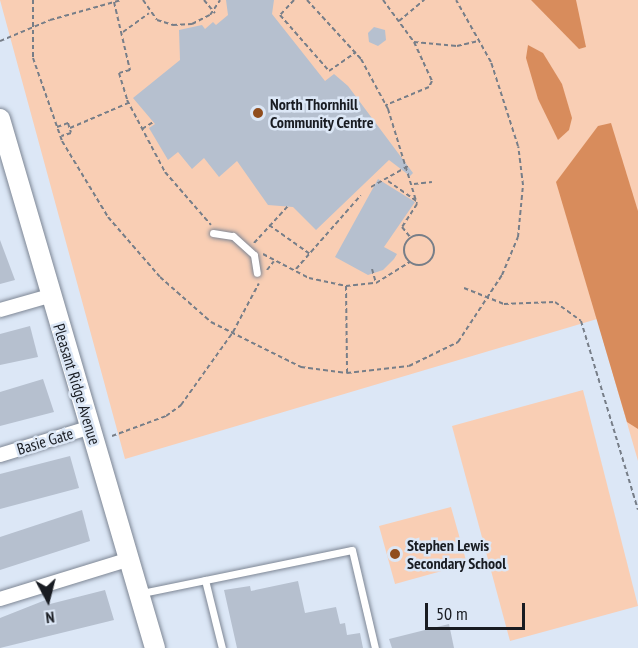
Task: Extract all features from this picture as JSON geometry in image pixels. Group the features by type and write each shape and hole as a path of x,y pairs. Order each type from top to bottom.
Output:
{"street":[{"name":"Pleasant Ridge Avenue","path":"0,119 7,168 91,427 141,593 155,648"},
{"path":"0,310 49,296"},
{"name":"Basie Gate","path":"0,455 91,427"},
{"path":"0,599 130,559"}],"lane":[{"path":"213,233 233,236 254,255 257,273"},
{"path":"141,593 352,550 375,648"},
{"path":"205,580 222,648"}],"path":[{"path":"33,0 33,58 61,136 108,217 145,260 211,322 301,367 347,373 409,366 458,342 489,297 518,237 523,185 506,104 478,41 456,0"},
{"path":"0,41 33,26 121,0"},
{"path":"143,0 150,13 173,25 192,24 215,13 220,0"},
{"path":"204,0 215,13"},
{"path":"294,0 280,15 328,71 356,52"},
{"path":"307,0 356,52 386,105 414,184 417,201 402,227 411,238"},
{"path":"383,0 414,42 432,81 429,87 386,105"},
{"path":"398,22 424,0"},
{"path":"114,2 130,70 119,73 129,103 165,172 212,226 221,226"},
{"path":"123,37 122,30 150,13"},
{"path":"414,42 457,46 478,41"},
{"path":"69,128 129,103"},
{"path":"142,129 153,122"},
{"path":"57,127 68,123 71,133 61,136"},
{"path":"387,181 408,166"},
{"path":"371,187 383,176 417,201"},
{"path":"414,184 432,182"},
{"path":"296,270 362,195"},
{"path":"252,245 288,206"},
{"path":"269,225 309,254"},
{"path":"244,237 274,261 326,284 346,286 376,282 410,262 425,264 434,252 427,237 411,238"},
{"path":"410,262 404,250 411,238"},
{"path":"112,436 166,416 181,405 233,332 274,261"},
{"path":"372,269 376,282"},
{"path":"346,286 347,373"},
{"path":"464,288 514,305 555,302 581,321 638,510"}],"shaded area":[{"path":"0,0 638,0 638,461 597,319 125,459"},
{"path":"531,0 576,0 586,47 579,49"},
{"path":"528,45 543,53 562,84 572,118 569,130 558,140 538,99 526,58"},
{"path":"611,123 638,211 638,429 627,422 556,182 598,126"},
{"path":"583,390 638,606 510,641 452,426"},
{"path":"451,507 467,564 395,584 379,526"}],"building":[{"name":"North Thornhill Community Centre","path":"226,0 274,0 272,14 325,81 334,74 348,86 413,173 410,176 389,160 316,230 293,207 268,205 237,161 219,177 204,158 192,169 178,152 168,160 149,128 155,124 133,98 180,60 179,30 202,25 205,29 213,22 216,25 228,15"},
{"path":"374,27 385,30 386,40 378,46 369,42 368,33"},
{"path":"378,179 415,202 384,247 397,254 394,259 383,270 368,275 335,257"},
{"path":"0,240 15,280 0,284"},
{"path":"30,326 38,357 0,365 0,334"},
{"path":"43,379 54,412 0,426 0,392"},
{"path":"70,456 79,488 0,509 0,474"},
{"path":"82,510 90,541 0,570 0,537"},
{"path":"298,581 305,613 336,607 340,624 345,623 347,635 360,633 363,648 237,648 224,590 250,586 251,591"},
{"path":"105,590 114,620 0,648 0,618 48,599 50,604"},
{"path":"449,624 454,648 392,648 389,639"}],"place":[{"name":"North Thornhill Community Centre","path":"258,113"},
{"name":"Stephen Lewis Secondary School","path":"395,554"}]}
